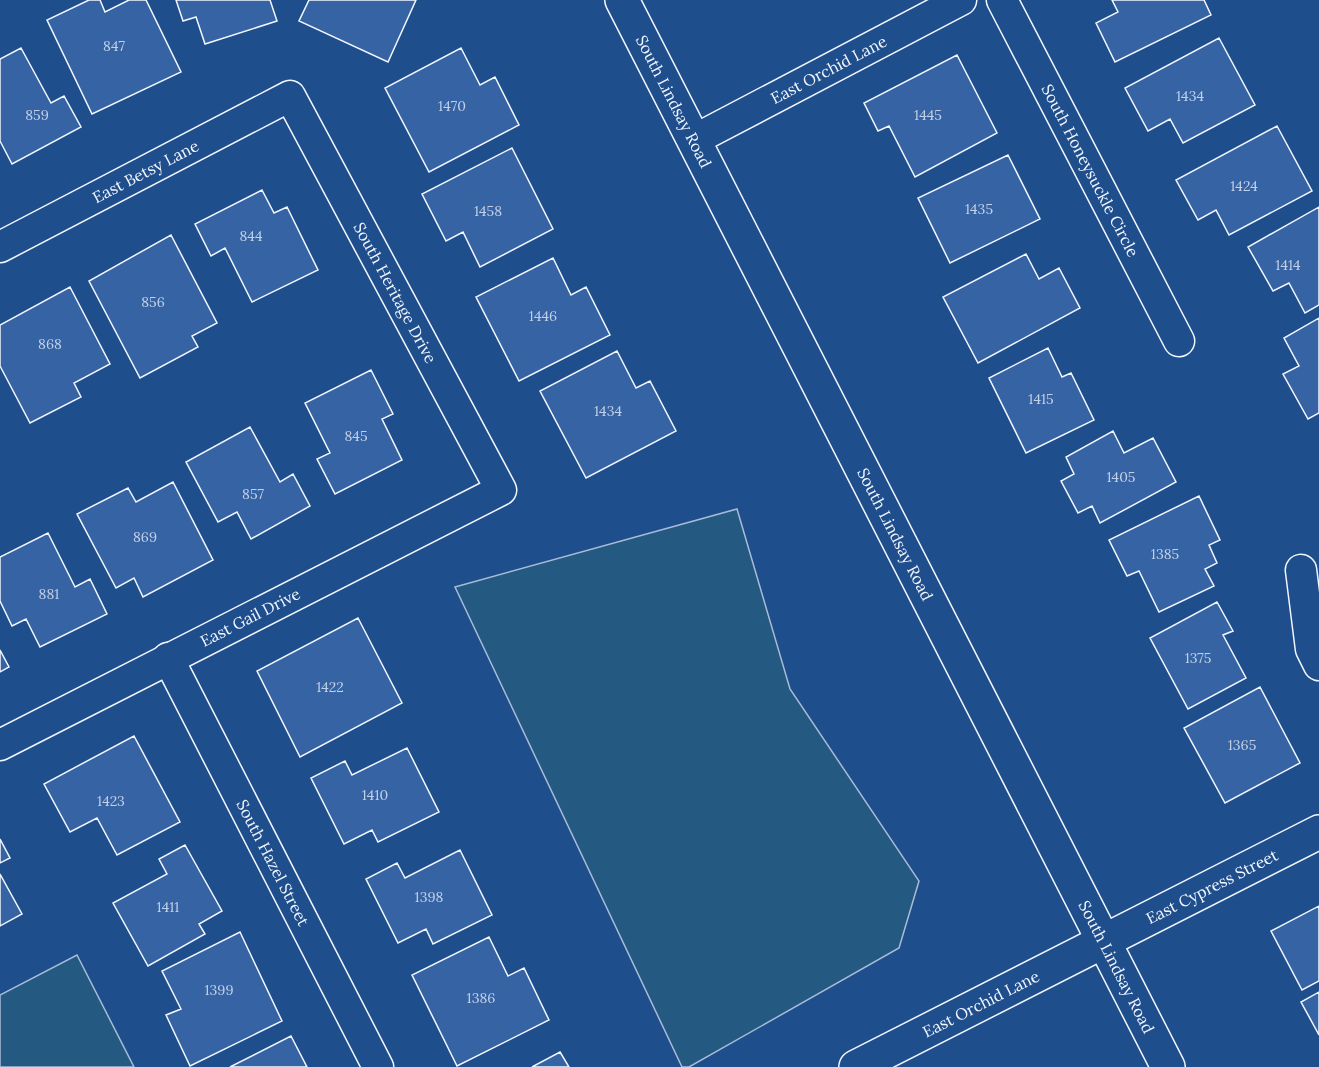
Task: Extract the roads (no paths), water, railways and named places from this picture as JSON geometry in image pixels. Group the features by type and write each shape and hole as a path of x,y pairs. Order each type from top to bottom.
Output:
{"main road":[{"name":"South Lindsay Road","path":"622,0 1168,1067"},
{"name":"East Cypress Street","path":"1104,942 1319,832"},
{"name":"East Orchid Lane","path":"856,1067 1104,942"}],"street":[{"name":"East Orchid Lane","path":"694,140 962,0"},
{"name":"South Honeysuckle Circle","path":"1002,0 1179,341"},
{"name":"East Betsy Lane","path":"0,247 290,96"},
{"name":"South Heritage Drive","path":"290,96 501,490"},
{"name":"East Gail Drive","path":"0,745 501,490"},
{"path":"1301,570 1311,649 1319,665"},
{"name":"South Hazel Street","path":"168,658 378,1067"}]}
